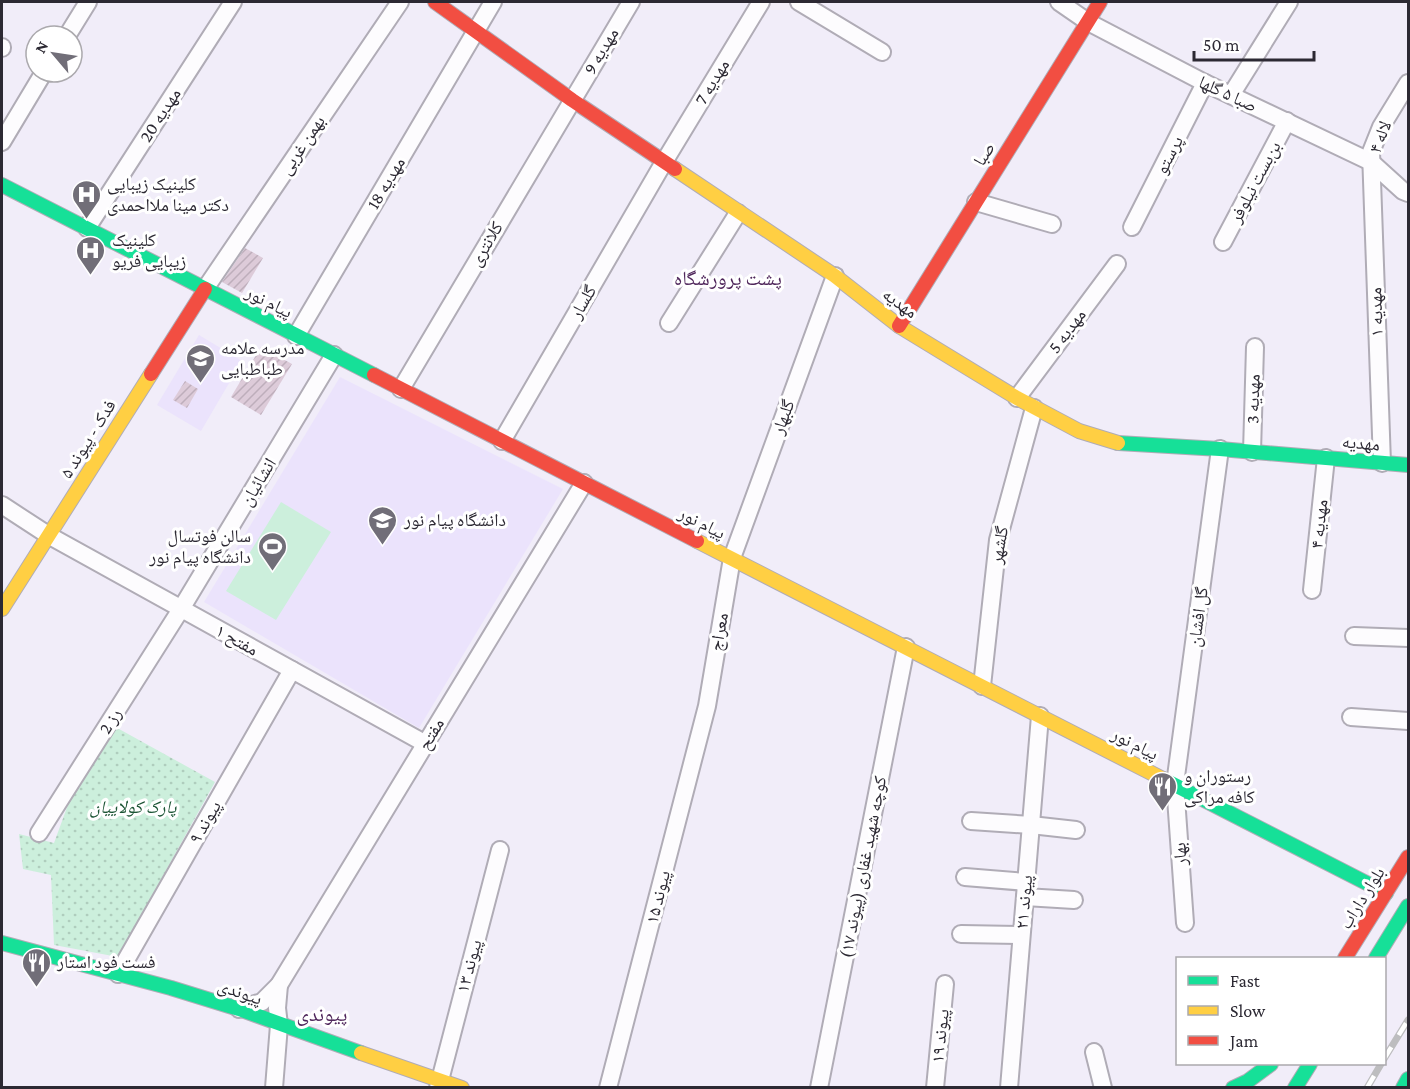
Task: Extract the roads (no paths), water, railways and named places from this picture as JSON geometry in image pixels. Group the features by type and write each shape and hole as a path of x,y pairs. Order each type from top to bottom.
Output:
{"street":[{"path":"74,24 88,2"},
{"name":"مهدیه 20","path":"87,228 232,2"},
{"name":"بهمن غربی","path":"205,289 400,2"},
{"name":"مهدیه","path":"435,2 738,213 835,276 899,326 1034,408 1079,431 1117,443 1408,465"},
{"name":"مهدیه 18","path":"296,336 493,2"},
{"name":"مهدیه 9","path":"572,99 631,2"},
{"name":"مهدیه 7","path":"664,162 761,2"},
{"path":"799,2 882,52"},
{"name":"صبا ۵ گلها","path":"1059,2 1088,22 1206,83 1371,162 1408,194"},
{"name":"صبا","path":"899,326 1100,2"},
{"path":"1231,94 1289,2"},
{"name":"لاله ۴","path":"1371,162 1371,152 1381,127 1408,82"},
{"name":"پرستو","path":"1132,227 1206,83"},
{"path":"2,142 37,84"},
{"name":"کلانتری","path":"401,389 572,99"},
{"name":"بن‌بست نیلوفر","path":"1223,242 1287,121"},
{"name":"گلسار","path":"502,441 664,162"},
{"name":"مهدیه ۱","path":"1371,162 1382,463"},
{"name":"پیام نور","path":"2,184 1386,893"},
{"path":"976,202 1052,224"},
{"path":"669,323 738,213"},
{"name":"مهدیه 5","path":"1017,398 1117,264"},
{"name":"گلبهار","path":"732,558 835,276"},
{"name":"فدک - پیوند ۵","path":"2,609 205,289"},
{"name":"مهدیه 3","path":"1252,452 1255,346"},
{"name":"انشائیان","path":"181,609 334,355"},
{"name":"گلشهر","path":"982,686 998,540 1034,408"},
{"name":"گل افشان","path":"1175,784 1220,449"},
{"name":"مهدیه ۴","path":"1312,590 1326,458"},
{"name":"مفتح","path":"279,985 584,483"},
{"name":"مفتح ۱","path":"2,505 48,536 426,744"},
{"name":"معراج","path":"707,705 732,558"},
{"name":"رز 2","path":"39,832 181,609"},
{"path":"1354,636 1408,638"},
{"name":"کوچه شهید غفاری (پیوند ۱۷)","path":"819,1088 906,647"},
{"name":"پیوند ۹","path":"118,974 292,670"},
{"name":"پیوند ۱۵","path":"608,1088 707,705"},
{"name":"پیوند ۲۱","path":"1009,1088 1040,716"},
{"path":"1351,717 1408,721"},
{"name":"بهار","path":"1175,784 1185,923"},
{"path":"971,821 1076,830"},
{"name":"پیوند ۱۳","path":"438,1084 500,850"},
{"name":"بلوار داراب","path":"1346,957 1408,857"},
{"path":"965,877 1074,900"},
{"path":"1377,957 1408,906"},
{"path":"961,934 1022,935"},
{"name":"پیوندی","path":"2,943 171,988 239,1009 438,1084 462,1088"},
{"name":"پیوند ۱۹","path":"935,1088 945,984"},
{"path":"239,1009 262,1002 279,985"},
{"path":"274,1088 279,1024 277,1008 279,985"},
{"path":"1094,1052 1103,1088"},
{"path":"1233,1088 1248,1081 1270,1065"},
{"path":"1265,1088 1279,1065"},
{"path":"1295,1088 1309,1065"},
{"path":"1403,1088 1408,1079"}],"railway":[{"path":"1386,1056 1408,1020"},
{"path":"1367,1088 1380,1065"}],"place":[{"name":"کلینیک زیبایی دکتر مینا ملااحمدی","path":"86,220"},
{"name":"کلینیک زیبایی فریو","path":"91,276"},
{"name":"مدرسه علامه طباطبایی","path":"200,384"},
{"name":"دانشگاه پیام نور","path":"383,546"},
{"name":"سالن فوتسال دانشگاه پیام نور","path":"272,572"},
{"name":"رستوران و کافه مراکی","path":"1163,812"},
{"name":"فست فود استار","path":"36,988"}],"district":[{"name":"پشت پرورشگاه","path":"728,278"},
{"name":"پیوندی","path":"322,1014"}],"park label":[{"name":"پارک کولاییان","path":"133,807"}]}
